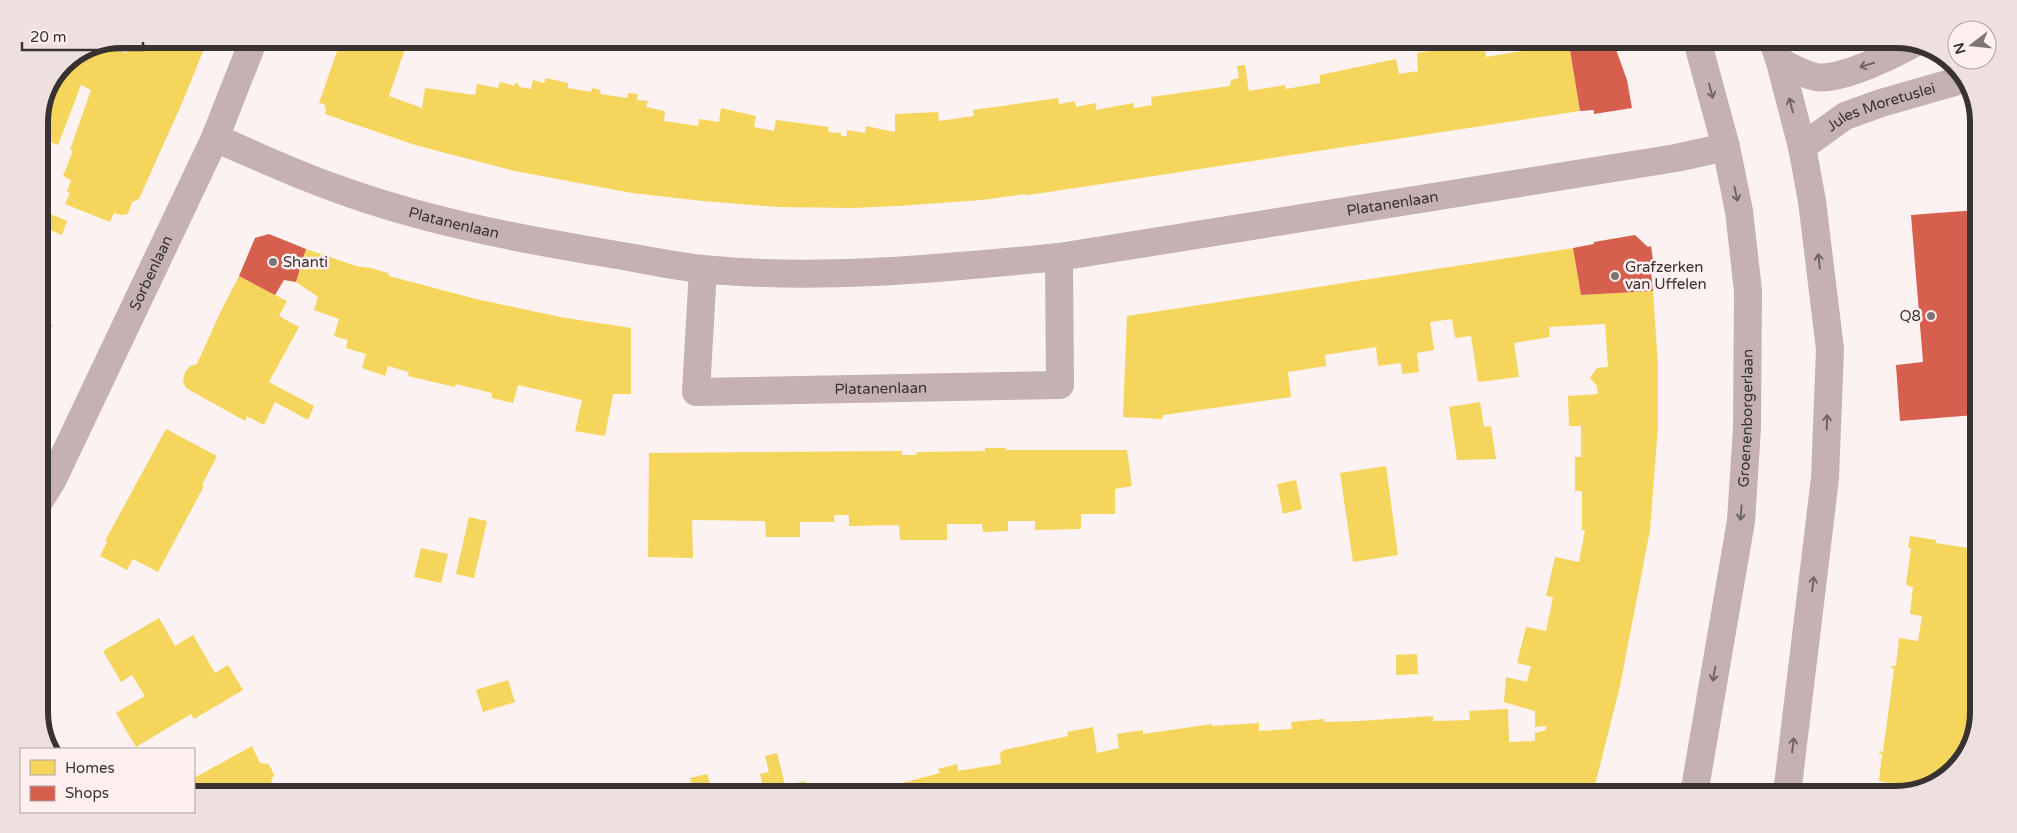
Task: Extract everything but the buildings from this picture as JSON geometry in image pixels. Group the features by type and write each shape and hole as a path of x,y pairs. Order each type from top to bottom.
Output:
{"street":[{"name":"Sorbenlaan","path":"48,488 57,472 215,138 251,47"},
{"name":"Groenenborgerlaan","path":"1695,786 1741,521 1747,428 1748,291 1739,211 1726,147 1699,47"},
{"path":"1777,53 1816,77 1834,76 1883,60 1905,48"},
{"path":"1777,53 1802,147 1812,201 1830,349 1825,478 1788,786"},
{"name":"Jules Moretuslei","path":"1802,147 1845,116 1881,103 1958,81"},
{"name":"Platanenlaan","path":"215,138 334,188 398,209 527,240 703,269 790,273 884,271 973,266 1059,257 1676,158 1726,147"},
{"name":"Platanenlaan","path":"703,269 696,392 1060,385 1059,257"}],"place":[{"name":"Shanti","path":"273,262"},
{"name":"Grafzerken van Uffelen","path":"1615,276"},
{"name":"Q8","path":"1931,316"}]}
